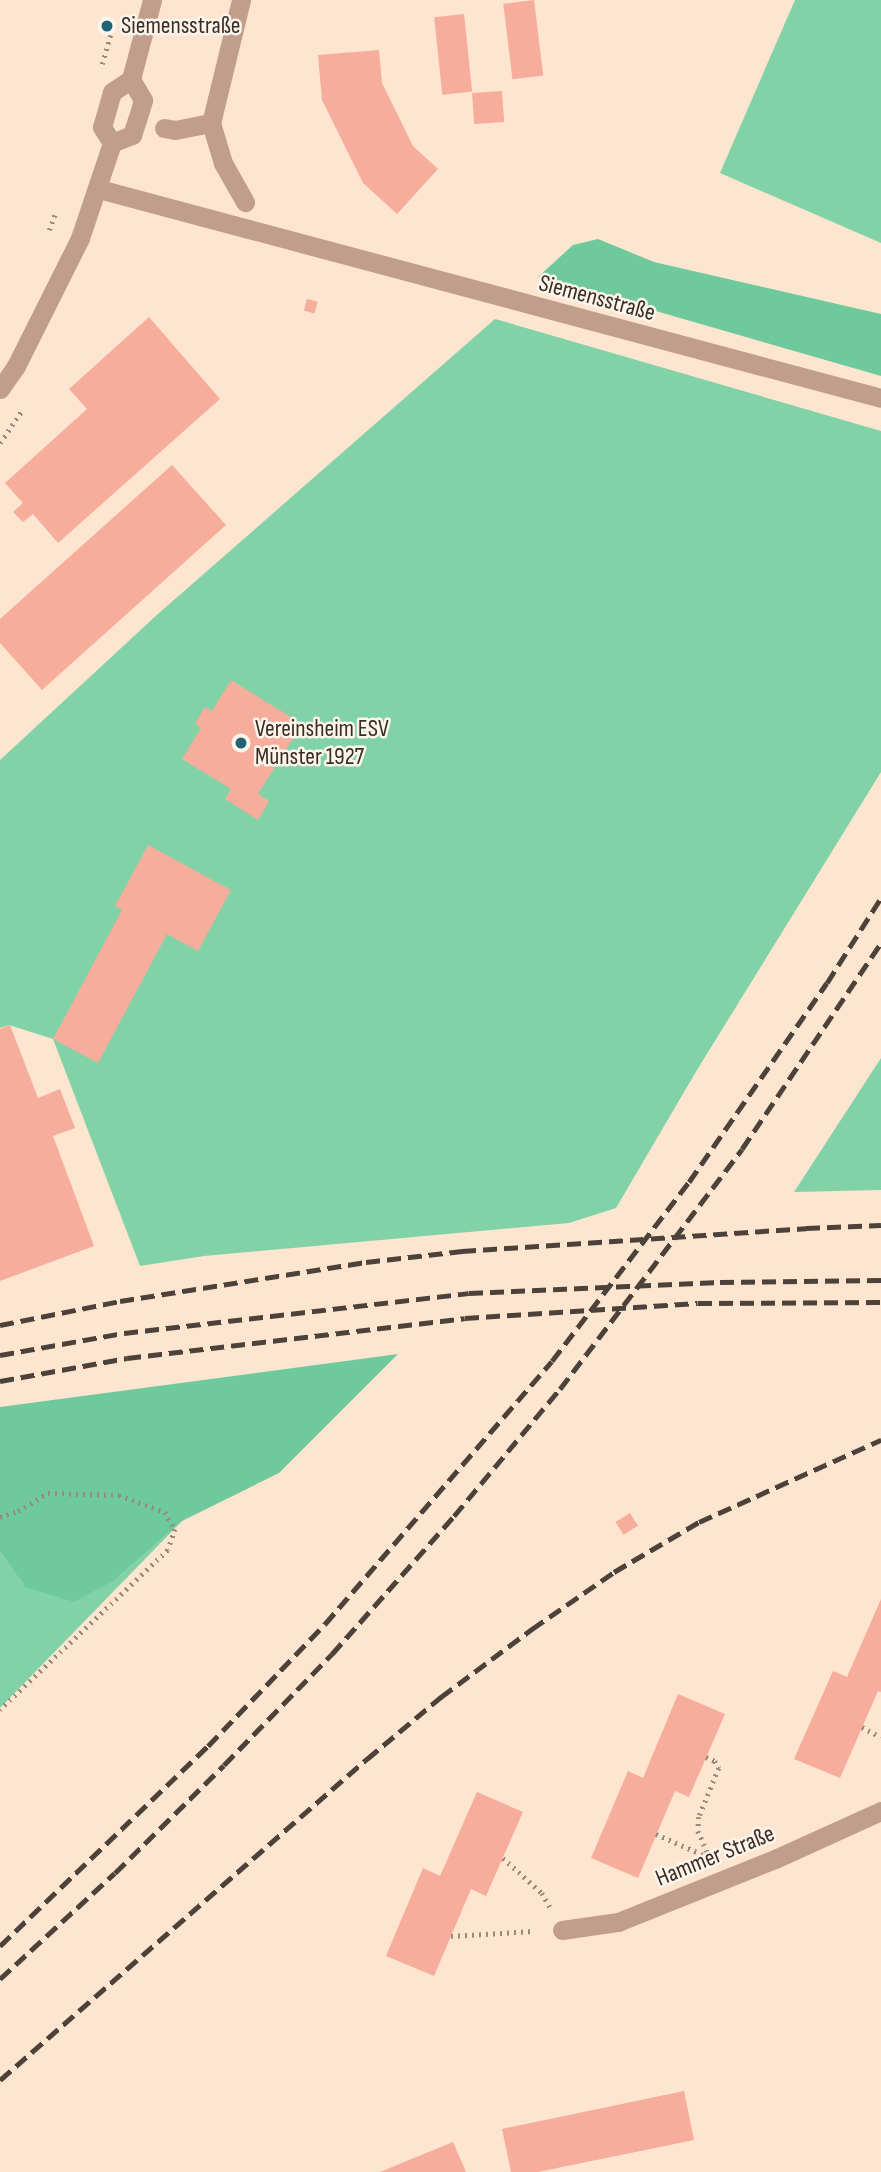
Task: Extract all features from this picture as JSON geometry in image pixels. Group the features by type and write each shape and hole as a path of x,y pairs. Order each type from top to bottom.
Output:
{"street":[{"path":"113,143 102,127 112,92 131,79 152,0"},
{"path":"241,0 211,123 223,163 245,202"},
{"path":"113,143 132,135 143,100 131,79"},
{"path":"164,128 176,130 211,123"},
{"path":"0,389 16,366 80,238 113,143"},
{"name":"Siemensstraße","path":"99,189 881,398"},
{"name":"Hammer Straße","path":"562,1930 618,1922 775,1859 881,1811"}],"path":[{"path":"0,1517 18,1511 48,1493 119,1495 165,1512 175,1529 168,1550 0,1710"},
{"path":"862,1727 881,1737"},
{"path":"656,1834 710,1858 698,1831 699,1817 719,1768 715,1761 706,1757"},
{"path":"451,1936 562,1930 542,1893 503,1858"}],"green space":[{"path":"795,0 881,0 881,243 720,173"},
{"path":"598,239 654,262 881,314 881,376 538,277 573,245"},
{"path":"495,319 881,431 881,772 697,1070 616,1208 569,1223 204,1256 140,1266 53,1039 9,1025 0,1028 0,760 159,613"},
{"path":"881,1058 881,1190 794,1192"},
{"path":"398,1354 279,1473 182,1521 115,1580 74,1602 25,1587 0,1552 0,1407"},
{"path":"182,1521 0,1708 0,1552 25,1587 115,1580"}],"building":[{"path":"534,0 543,75 512,79 503,4"},
{"path":"464,14 472,92 442,95 434,17"},
{"path":"379,50 382,83 413,146 438,169 397,214 363,183 322,100 318,55"},
{"path":"502,91 504,122 474,124 472,93"},
{"path":"307,299 318,302 315,313 304,311"},
{"path":"149,317 220,399 58,543 33,514 23,522 13,512 23,503 5,483 87,409 69,389"},
{"path":"172,465 226,525 42,690 0,643 0,619"},
{"name":"Vereinsheim ESV Münster 1927","path":"231,680 302,724 258,794 269,801 258,820 225,799 231,789 182,759 201,728 195,723 205,707 212,711"},
{"path":"148,845 231,890 198,951 167,934 98,1063 53,1039 122,910 115,906"},
{"path":"10,1025 38,1098 60,1089 75,1128 53,1136 94,1246 0,1281 0,1029"},
{"path":"630,1513 638,1526 624,1535 616,1522"},
{"path":"881,1599 881,1692 878,1691 840,1778 794,1759 833,1671 847,1677"},
{"path":"678,1694 725,1714 689,1797 675,1791 638,1878 591,1858 628,1771 643,1778"},
{"path":"477,1792 523,1812 486,1896 471,1889 434,1976 386,1956 423,1868 440,1876"},
{"path":"684,2091 694,2140 538,2172 511,2172 502,2129"},
{"path":"453,2142 466,2172 380,2172"}],"railway":[{"path":"0,1946 208,1746 325,1624 552,1361 689,1182 827,983 881,898"},
{"path":"0,1979 115,1873 224,1765 332,1654 454,1516 560,1389 742,1149 881,943"},
{"path":"0,1325 120,1301 366,1262 462,1251 881,1225"},
{"path":"0,1355 124,1333 469,1293 720,1282 881,1280"},
{"path":"0,1381 127,1358 465,1318 698,1303 881,1302"},
{"path":"0,2080 367,1759 441,1697 532,1629 614,1572 699,1522 881,1440"}],"place":[{"name":"Siemensstraße","path":"107,26"},
{"name":"Vereinsheim ESV Münster 1927","path":"241,743"}]}
